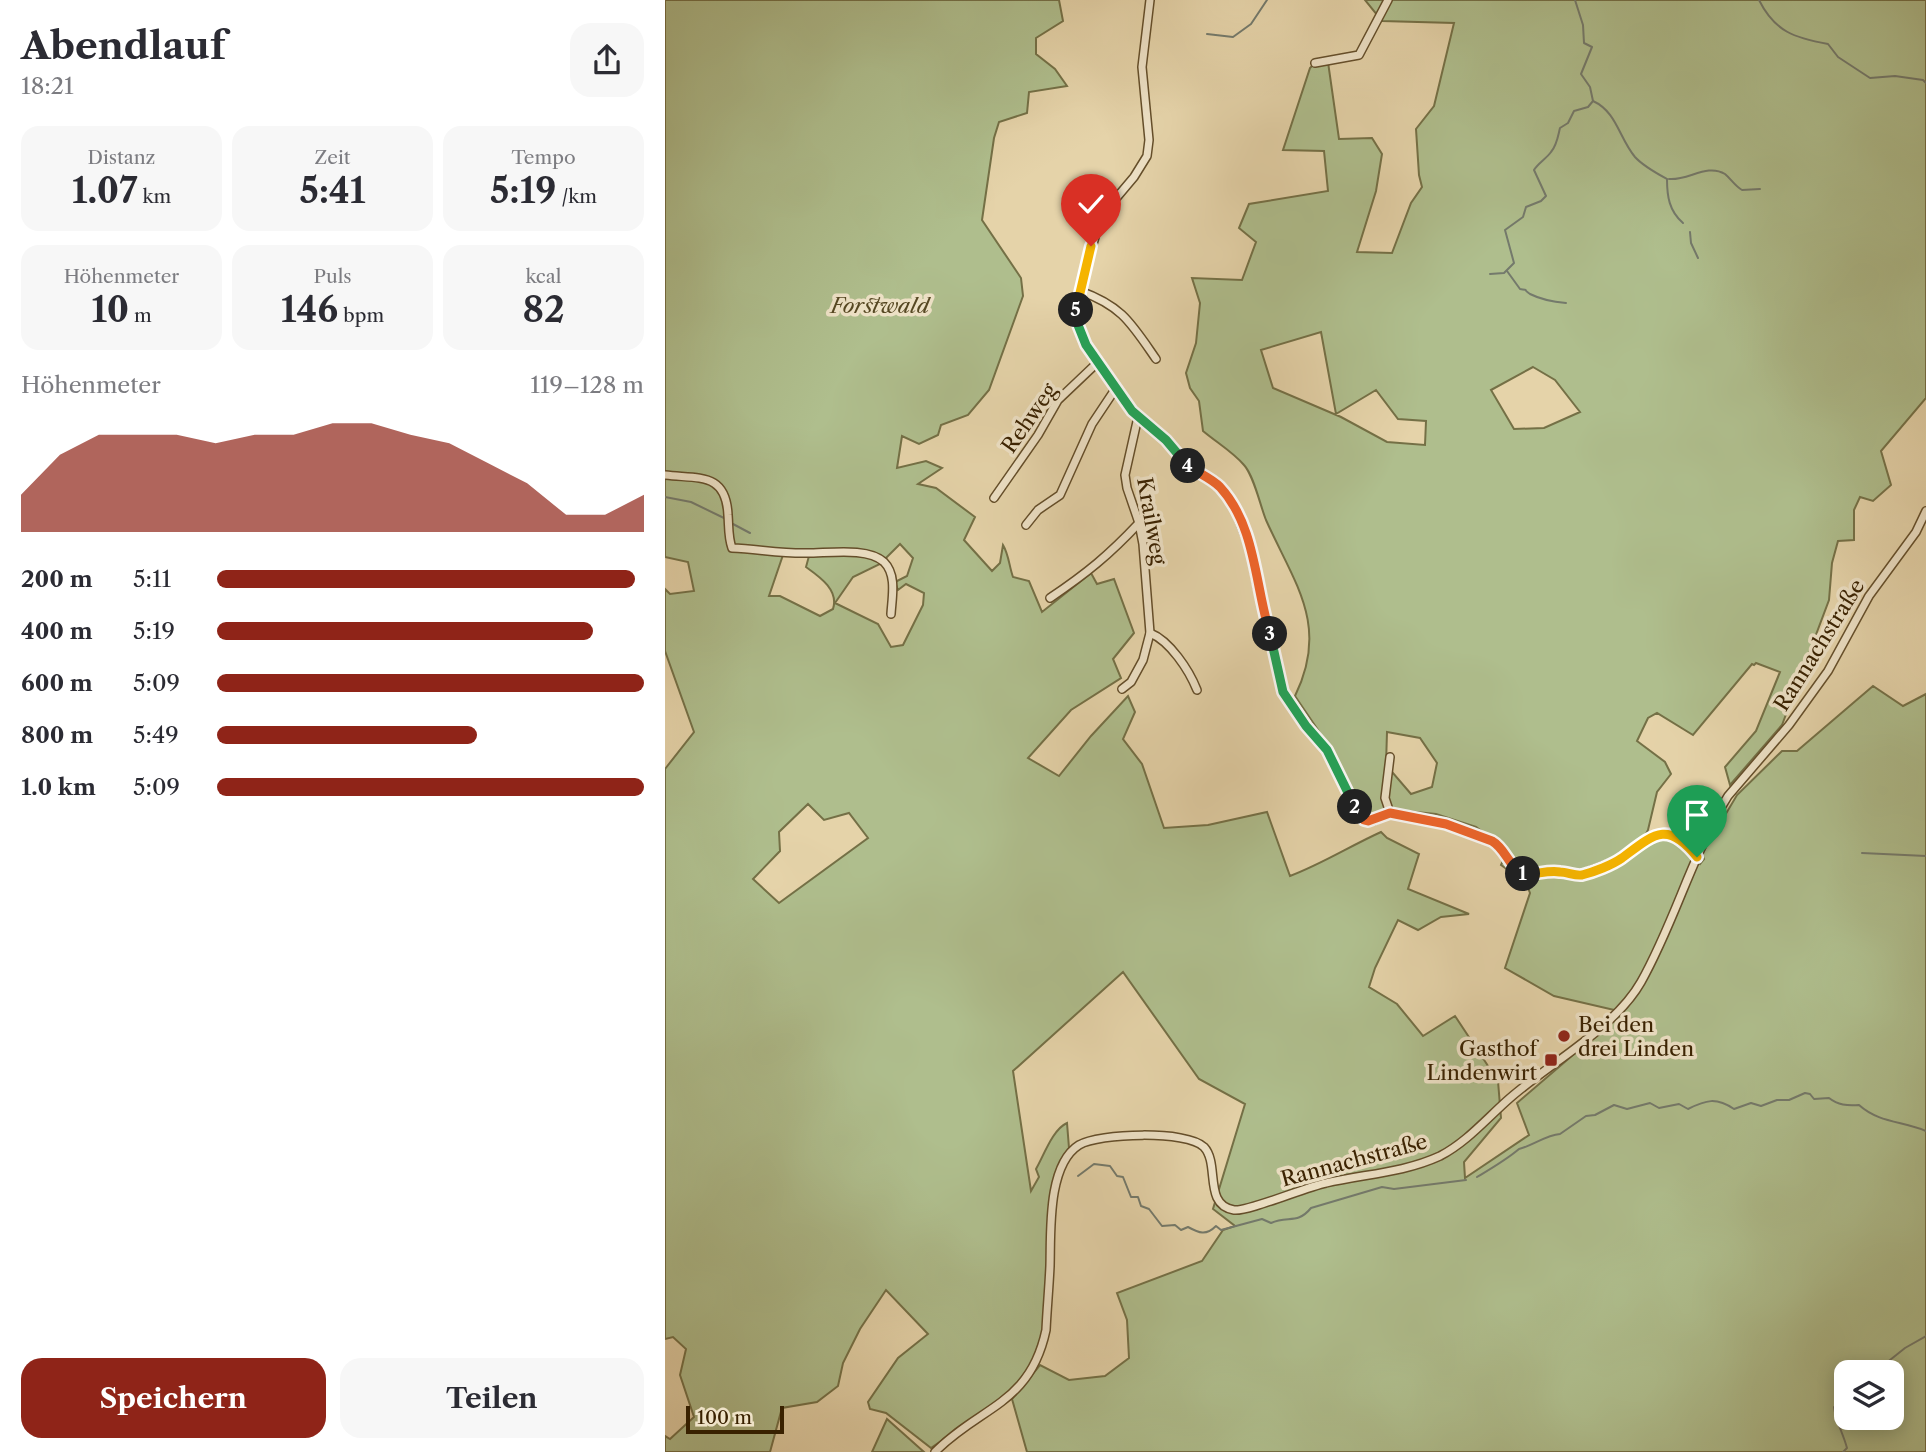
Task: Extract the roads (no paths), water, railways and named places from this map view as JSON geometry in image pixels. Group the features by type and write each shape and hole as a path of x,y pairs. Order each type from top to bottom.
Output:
{"street":[{"path":"1150,0 1142,67 1149,140 1147,156 1134,177 1107,209 1100,223 1080,291 1076,320 1086,345 1138,418 1166,440 1184,464 1218,485 1233,504 1250,548 1283,692 1306,726 1327,750 1351,801 1364,820 1373,821 1390,813 1446,824 1492,841 1498,844 1515,870 1524,874 1549,871 1579,875 1619,860 1649,837 1668,833 1685,842 1697,857"},
{"path":"1315,63 1359,55 1388,0"},
{"path":"1080,291 1102,299 1121,312 1156,359"},
{"name":"Rehweg","path":"994,498 1038,435 1058,400 1098,362"},
{"path":"1025,525 1038,510 1060,495 1093,424 1116,388"},
{"name":"Krailweg","path":"1122,689 1131,682 1143,660 1150,632 1143,544 1139,523 1126,488 1125,475 1138,418"},
{"path":"665,475 709,479 723,490 727,499 732,548 803,553 850,552 875,556 884,562 893,579 891,614"},
{"name":"Rannachstraße","path":"935,1452 961,1430 1007,1399 1031,1370 1043,1346 1055,1193 1067,1156 1077,1147 1096,1139 1117,1137 1175,1137 1198,1142 1206,1149 1210,1159 1215,1195 1219,1202 1235,1211 1248,1209 1310,1186 1384,1174 1440,1156 1458,1145 1508,1099 1625,1005 1649,967 1710,827 1728,796 1786,730 1820,682 1838,655 1869,596 1916,532 1926,511"},
{"path":"1050,597 1089,572 1139,523"},
{"path":"1150,632 1172,652 1197,690"},
{"path":"1390,757 1385,798 1390,813"}],"waterway":[{"path":"1207,34 1233,37 1251,24 1267,0"},
{"path":"1490,274 1504,273 1514,263 1505,230 1523,217 1526,207 1546,196 1534,170 1553,149 1560,128 1568,123 1574,111 1588,107 1593,101 1590,87 1581,74 1592,47 1584,43 1583,25 1575,0"},
{"path":"1759,0 1772,20 1787,32 1828,44 1838,57 1870,78 1895,76 1923,80 1926,83"},
{"path":"1593,101 1613,119 1635,157 1667,179 1670,203 1683,223"},
{"path":"1669,179 1711,170 1725,174 1742,190 1760,189"},
{"path":"1690,232 1691,243 1698,258"},
{"path":"1507,271 1520,289 1543,299 1566,303"},
{"path":"665,497 691,502 726,519"},
{"path":"733,524 750,533"},
{"path":"1862,853 1926,856"},
{"path":"1477,1177 1519,1149 1560,1134 1586,1116 1595,1115 1614,1105 1627,1109 1650,1103 1659,1108 1679,1104 1688,1109 1716,1101 1734,1109 1751,1103 1761,1106 1777,1100 1789,1100 1805,1093 1814,1099 1829,1098 1843,1105 1859,1105 1875,1115 1926,1131"},
{"path":"1078,1176 1094,1164 1110,1166 1117,1176 1123,1177 1131,1197 1138,1197 1141,1206 1149,1209 1162,1226 1175,1225 1181,1230 1188,1227 1202,1232 1216,1226 1221,1230 1262,1219 1271,1223 1297,1218 1311,1208 1382,1187 1394,1189 1466,1180"},
{"path":"1890,1360 1926,1336"},
{"path":"1840,1430 1847,1448 1843,1452"}],"place":[{"name":"Bei den drei Linden","path":"1564,1036"},
{"name":"Gasthof Lindenwirt","path":"1551,1060"}],"park label":[{"name":"Forstwald","path":"880,305"}]}
